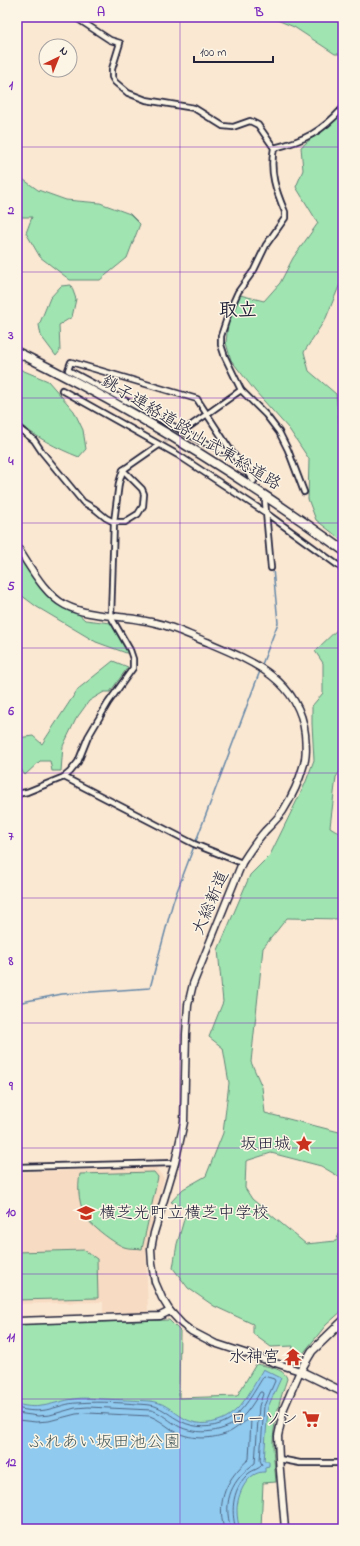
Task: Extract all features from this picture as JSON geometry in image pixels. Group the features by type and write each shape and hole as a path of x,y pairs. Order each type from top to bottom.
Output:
{"highway":[{"name":"銚子連絡道路;山武東総道路","path":"17,352 93,390 201,453 343,550"}],"main road":[{"path":"343,1321 312,1351 300,1371 343,1392"}],"street":[{"path":"75,17 110,40 120,43 112,68 112,76 115,82 128,93 146,100 194,108 223,126 233,127 250,121 258,125 274,148 271,169 272,177 285,212 285,218 266,245 254,270 238,292 221,336 221,345 225,357 241,390 266,415 278,432 288,450 304,492"},
{"path":"274,148 306,139 331,121 343,108"},
{"path":"233,454 203,442 68,370 71,362 197,399 233,454 254,481"},
{"path":"62,390 178,455 266,513 343,569"},
{"path":"183,431 241,390"},
{"path":"17,427 34,440 52,466 68,482 83,502 114,522 125,522 138,514 143,506 144,494 142,489 124,470"},
{"path":"17,794 27,792 64,777 78,762 88,737 108,703 133,668 133,659 130,650 111,617 114,522 119,483 124,470 160,445"},
{"path":"266,498 271,568"},
{"name":"大総新道","path":"17,547 53,597 80,612 127,618 158,624 228,651 273,675 290,693 304,725 306,746 304,766 283,812 251,848 242,863 193,984 188,1005 186,1034 184,1122 176,1163 154,1233 152,1249 152,1264 155,1282 170,1311 182,1324 202,1338 214,1343 300,1371"},
{"path":"64,777 194,844 242,863"},
{"path":"17,1167 176,1163"},
{"path":"17,1320 160,1316 170,1311"},
{"path":"285,1529 278,1436 286,1401 300,1371"},
{"path":"279,1459 300,1463 343,1463"}],"shaded area":[{"name":"横芝光町立横芝中学校","path":"156,1168 164,1178 146,1248 148,1312 103,1313 103,1302 17,1304 17,1172"}],"green space":[{"path":"270,17 343,17 343,54 335,54 294,27"},
{"path":"343,113 343,285 340,284 326,318 304,352 309,371 336,394 343,459 343,541 316,520 308,499 309,459 289,429 255,391 231,360 226,343 228,324 240,295 264,301 280,283 293,258 318,223 296,187 303,170 301,147"},
{"path":"17,175 38,190 66,200 100,203 130,214 140,224 127,258 100,280 70,280 40,257 26,233 32,217 17,217"},
{"path":"71,285 76,299 72,317 59,325 60,351 56,356 41,336 39,325 50,298 61,286"},
{"path":"17,368 48,381 74,411 83,430 86,449 79,457 46,442 17,422"},
{"path":"17,557 85,620 111,623 129,654 96,642 37,607 17,592"},
{"path":"343,624 343,768 336,777 330,827 343,835 343,919 287,918 263,948 251,1062 262,1087 265,1113 343,1133 343,1179 321,1166 271,1153 246,1161 245,1188 252,1199 306,1244 336,1241 343,1225 343,1310 326,1325 297,1361 289,1361 293,1346 271,1347 253,1334 253,1324 214,1306 188,1288 173,1268 177,1244 187,1209 171,1202 183,1189 206,1176 223,1133 229,1083 223,1048 209,1037 223,1002 218,950 250,875 270,855 305,784 314,760 312,706 323,693 323,663 315,651"},
{"path":"113,661 128,667 110,692 104,692 89,701 76,719 63,746 61,771 52,771 50,761 40,761 25,775 17,764 17,738 33,736 42,744 78,689"},
{"path":"154,1172 158,1177 142,1249 128,1248 120,1245 99,1231 87,1219 82,1209 79,1197 80,1174"},
{"path":"84,1250 97,1259 98,1298 17,1300 17,1252"},
{"name":"ふれあい坂田池公園","path":"169,1320 180,1331 179,1398 237,1396 256,1364 279,1370 283,1372 287,1379 278,1410 273,1441 276,1482 263,1483 261,1529 17,1529 17,1324"}],"water":[{"name":"ふれあい坂田池公園","path":"263,1369 281,1378 268,1407 264,1461 269,1461 269,1466 265,1467 265,1472 253,1475 241,1491 237,1504 240,1529 17,1529 17,1404 33,1407 82,1398 150,1401 167,1407 188,1420 196,1423 206,1423 218,1421 233,1413 245,1400"}],"waterway":[{"path":"261,667 278,623 272,558"},
{"path":"17,1003 62,994 150,988 173,902 260,671"}],"tunnel":[{"path":"159,445 183,431"}],"place":[{"name":"坂田城","path":"304,1144"},
{"name":"横芝光町立横芝中学校","path":"86,1213"},
{"name":"水神宮","path":"293,1357"},
{"name":"ローソン","path":"311,1419"}],"district":[{"name":"取立","path":"238,311"}]}
